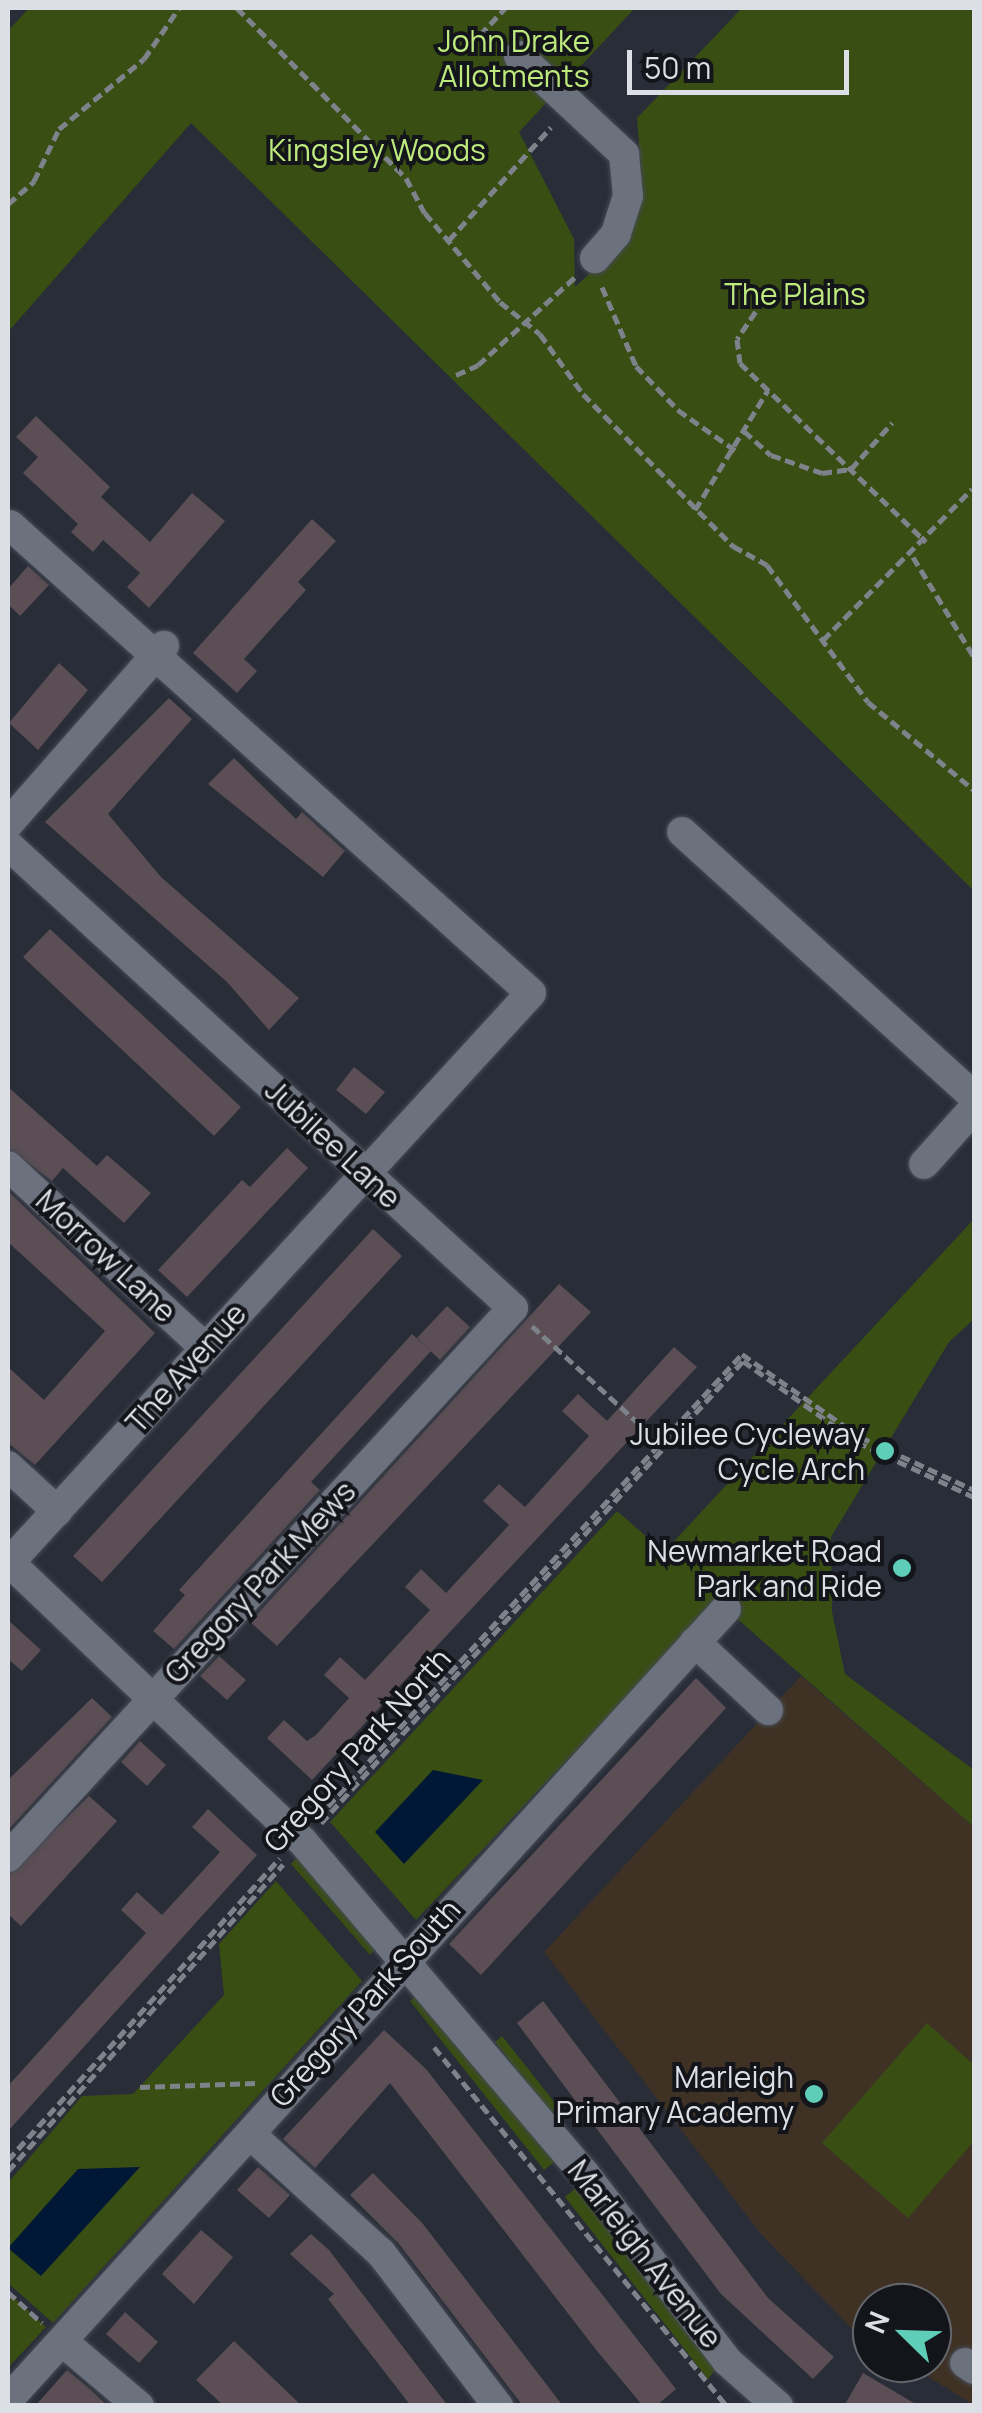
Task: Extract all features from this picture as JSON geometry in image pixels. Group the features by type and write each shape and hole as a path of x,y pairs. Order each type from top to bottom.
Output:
{"street":[{"path":"519,56 574,103 624,154 628,196 616,234 595,258"},
{"path":"8,824 159,652 15,520"},
{"name":"The Avenue","path":"8,1563 532,993 159,652"},
{"path":"682,832 974,1098"},
{"name":"Jubilee Lane","path":"8,845 513,1308"},
{"path":"924,1164 974,1108"},
{"name":"Morrow Lane","path":"8,1166 204,1347"},
{"name":"Gregory Park Mews","path":"8,1857 513,1308"},
{"path":"8,1466 57,1511"},
{"name":"Marleigh Avenue","path":"8,1563 156,1694 301,1840 404,1958 758,2399"},
{"name":"Gregory Park South","path":"8,2400 404,1958 726,1609"},
{"path":"695,1642 768,1710"},
{"path":"250,2134 382,2253 498,2406"},
{"path":"62,2341 138,2406"}],"path":[{"path":"8,204 34,181 59,129 144,59 178,8"},
{"path":"237,8 406,178 448,240 695,510 767,565 868,702 974,790"},
{"path":"448,240 574,103"},
{"path":"456,374 524,322 595,258 611,321 636,366 678,410 736,450"},
{"path":"764,299 738,339 740,363 926,542"},
{"path":"695,510 736,450 768,390"},
{"path":"744,431 798,468 850,469 892,423"},
{"path":"823,640 913,557 972,489"},
{"path":"913,557 974,657"},
{"path":"513,1308 659,1442"},
{"path":"8,2160 742,1354 860,1436 974,1494"},
{"name":"Gregory Park North","path":"8,2170 88,2086 301,1840 743,1362 857,1442 974,1494"},
{"path":"427,2038 726,2406"},
{"path":"140,2087 271,2082"},
{"path":"8,2292 62,2341"}],"shaded area":[{"name":"Marleigh Primary Academy","path":"801,1676 974,1827 974,2405 938,2383 952,2383 952,2283 852,2283 852,2329 762,2235 544,1952"}],"green space":[{"path":"29,8 635,8 519,132 574,239 575,287 601,263 642,182 637,118 742,8 974,8 974,891 191,123 8,332 8,31"},
{"path":"974,1219 974,1319 949,1342 831,1537 832,1612 845,1674 974,1770 974,1827 717,1601 416,1920 330,1822 617,1511 664,1552"},
{"path":"306,1848 376,1948 370,1955 291,1864"},
{"path":"276,1881 362,1981 53,2323 8,2283 8,2183 82,2096 133,2094 224,1995 219,1944"},
{"path":"419,1992 556,2161 544,2170 410,2001"},
{"path":"927,2023 974,2065 974,2141 908,2218 822,2143"},
{"path":"502,2036 559,2108 551,2114 495,2042"},
{"path":"577,2187 718,2366 708,2379 565,2197"},
{"path":"8,2292 46,2327 8,2368"}],"water":[{"path":"433,1770 483,1780 404,1864 375,1832"},
{"path":"140,2167 41,2276 8,2248 78,2169"}],"building":[{"path":"36,416 110,487 101,497 150,542 192,493 225,521 149,608 127,587 140,573 103,540 93,552 71,532 78,524 23,473 38,457 16,437"},
{"path":"312,519 336,541 298,582 306,590 244,659 257,671 237,693 193,653"},
{"path":"28,566 49,585 20,616 8,604 8,589"},
{"path":"59,663 88,690 38,750 9,723"},
{"path":"169,698 192,719 108,814 161,877 299,998 269,1030 227,982 45,822"},
{"path":"234,758 296,819 302,812 345,851 323,877 208,784"},
{"path":"50,929 241,1107 214,1136 23,957"},
{"path":"354,1067 385,1092 366,1114 336,1090"},
{"path":"8,1087 97,1166 107,1155 151,1193 124,1223 63,1168 52,1181 8,1148"},
{"path":"287,1148 308,1168 187,1297 158,1270 242,1180 250,1187"},
{"path":"8,1191 155,1333 35,1465 8,1443 8,1367 44,1400 105,1331 8,1242"},
{"path":"373,1229 402,1256 102,1582 73,1556"},
{"path":"559,1284 591,1312 277,1646 250,1622"},
{"path":"447,1306 470,1327 440,1360 417,1338"},
{"path":"412,1334 431,1351 311,1482 320,1490 174,1649 153,1631 185,1595 179,1590"},
{"path":"674,1347 697,1367 312,1780 267,1738 284,1720 307,1741 316,1735 349,1698 324,1675 340,1657 365,1680 430,1610 405,1587 421,1569 446,1593 509,1525 483,1501 499,1484 525,1507 589,1436 562,1411 578,1394 607,1421"},
{"path":"8,1620 41,1650 22,1671 8,1659"},
{"path":"219,1656 246,1680 227,1700 200,1676"},
{"path":"696,1678 726,1708 481,1975 449,1944"},
{"path":"92,1698 112,1717 8,1830 8,1780"},
{"path":"140,1741 166,1765 147,1786 121,1762"},
{"path":"89,1796 117,1821 21,1926 8,1914 8,1875"},
{"path":"208,1809 257,1855 8,2131 8,2086 146,1933 121,1910 137,1892 162,1915 220,1852 192,1827"},
{"path":"543,2001 768,2298 834,2357 813,2379 721,2294 517,2023"},
{"path":"384,2030 426,2069 676,2389 656,2406 643,2406 597,2351 390,2083 315,2168 283,2139"},
{"path":"258,2167 290,2195 269,2218 237,2190"},
{"path":"373,2173 423,2224 563,2406 523,2406 399,2244 350,2195"},
{"path":"201,2230 233,2257 194,2304 162,2274"},
{"path":"311,2234 329,2250 448,2406 411,2406 328,2299 334,2294 290,2254"},
{"path":"125,2312 158,2342 139,2363 106,2334"},
{"path":"234,2341 302,2406 224,2406 196,2380"},
{"path":"67,2370 90,2389 108,2406 35,2406"},
{"path":"857,2383 880,2383 919,2406 844,2406"}],"place":[{"name":"Jubilee Cycleway Cycle Arch","path":"885,1451"},
{"name":"Newmarket Road Park and Ride","path":"902,1568"},
{"name":"Marleigh Primary Academy","path":"814,2094"}],"park label":[{"name":"John Drake Allotments","path":"514,58"},
{"name":"Kingsley Woods","path":"377,150"},
{"name":"The Plains","path":"795,294"}]}
